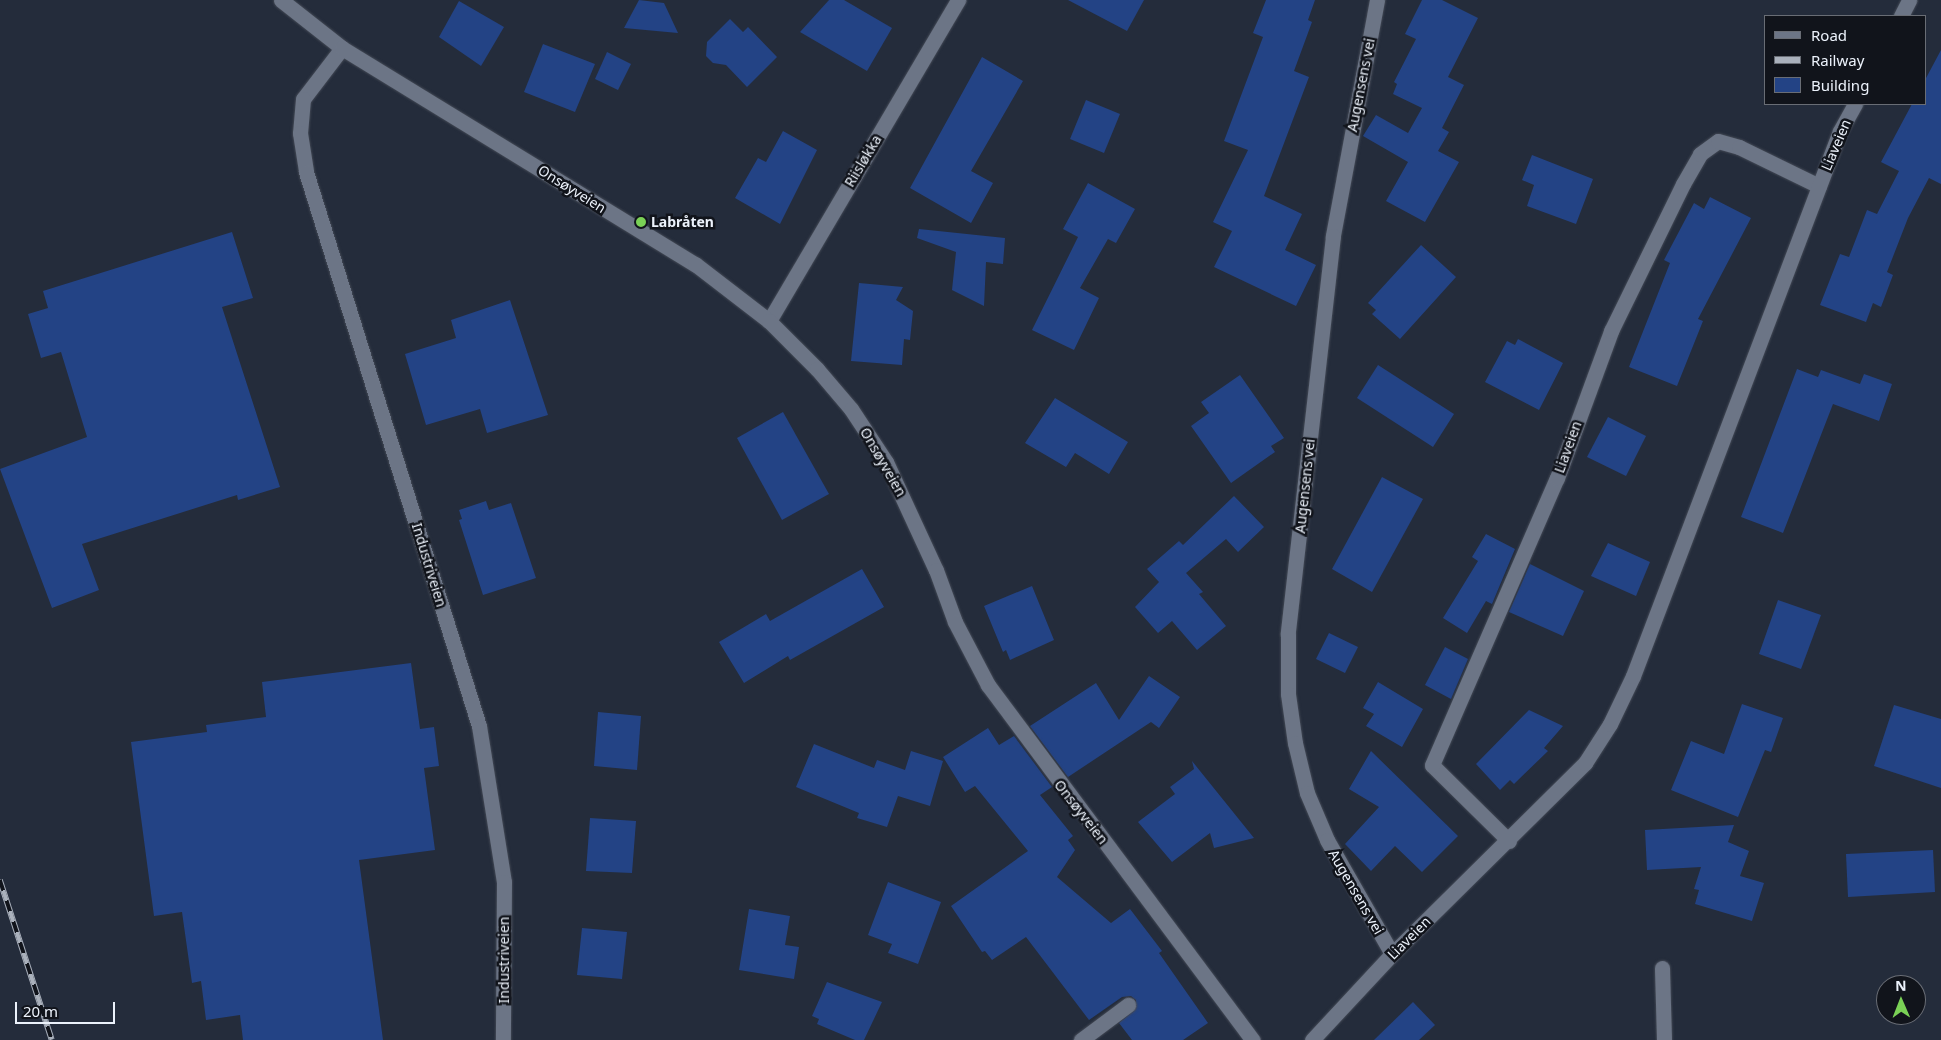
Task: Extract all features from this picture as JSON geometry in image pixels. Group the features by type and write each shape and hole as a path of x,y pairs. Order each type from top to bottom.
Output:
{"street":[{"name":"Onsøyveien","path":"282,0 342,48 695,264 769,321 851,409 886,462 936,570 955,622 988,685 1252,1040"},
{"name":"Riisløkka","path":"769,321 958,0"},
{"name":"Augensens vei","path":"1377,0 1333,236 1288,634 1288,694 1295,743 1311,801 1326,840 1392,954"},
{"path":"1902,15 1909,0"},
{"name":"Industriveien","path":"342,48 303,99 300,133 306,172 478,726 504,882 504,1040"},
{"name":"Liaveien","path":"1312,1040 1392,954 1509,841 1585,763 1617,708 1632,676 1819,186 1855,105"},
{"name":"Liaveien","path":"1509,841 1432,765 1557,478 1611,331 1696,161 1700,154 1718,141 1738,146 1819,186"},
{"path":"1662,968 1664,1040"},
{"path":"1081,1040 1128,1005"}],"building":[{"path":"639,0 664,3 678,33 624,28"},
{"path":"829,0 844,0 892,28 867,71 800,32"},
{"path":"1068,0 1144,0 1127,31"},
{"path":"1266,0 1315,0 1308,20 1312,22 1294,71 1309,77 1264,196 1302,214 1285,250 1316,265 1296,306 1214,267 1232,231 1213,222 1248,150 1224,141 1263,37 1253,33"},
{"path":"1422,0 1442,0 1478,18 1448,77 1464,85 1442,128 1449,132 1438,151 1459,162 1425,222 1386,201 1408,162 1363,136 1376,115 1408,133 1422,108 1393,94 1397,84 1394,82 1416,39 1405,34"},
{"path":"459,1 504,27 481,66 439,37"},
{"path":"730,19 743,32 748,27 777,57 747,87 726,65 713,63 706,56 707,42"},
{"path":"543,44 595,64 575,112 524,92"},
{"path":"1941,50 1941,184 1929,178 1908,218 1887,272 1893,275 1881,307 1873,303 1866,322 1820,305 1840,254 1849,257 1867,210 1877,214 1899,171 1881,162 1911,105 1926,105 1926,78"},
{"path":"607,52 631,64 618,90 595,79"},
{"path":"982,57 1023,81 971,171 993,183 971,223 910,188"},
{"path":"1086,100 1120,114 1104,153 1070,139"},
{"path":"783,131 817,150 780,224 735,198 758,158 766,162"},
{"path":"1532,155 1593,179 1576,224 1527,206 1534,185 1522,180"},
{"path":"1088,183 1135,209 1116,243 1108,239 1080,288 1099,298 1074,350 1032,330 1078,237 1063,229"},
{"path":"1710,197 1751,218 1698,319 1703,321 1677,386 1629,367 1670,263 1664,260 1694,203 1704,209"},
{"path":"919,229 1005,238 1003,264 986,262 984,306 952,290 956,252 917,238"},
{"path":"232,232 253,298 222,307 280,487 238,500 237,495 82,544 99,590 52,608 0,469 87,437 61,352 41,358 28,314 48,308 43,291"},
{"path":"1421,245 1456,277 1400,339 1372,314 1376,310 1368,303"},
{"path":"859,283 903,287 896,300 913,311 910,340 904,339 902,365 851,361"},
{"path":"510,300 548,415 487,433 480,409 426,425 405,354 456,338 451,320"},
{"path":"1518,339 1563,363 1539,410 1485,382 1507,341 1515,345"},
{"path":"1378,365 1454,414 1433,447 1357,398"},
{"path":"1797,369 1818,377 1821,370 1860,384 1864,374 1892,384 1879,421 1833,404 1783,533 1741,517"},
{"path":"1240,375 1284,438 1271,446 1275,452 1231,483 1191,426 1209,413 1201,402"},
{"path":"1055,398 1128,442 1109,474 1075,453 1066,467 1025,443"},
{"path":"783,412 829,494 782,520 737,438"},
{"path":"1608,417 1646,436 1626,476 1587,457"},
{"path":"1382,477 1423,499 1372,592 1332,569"},
{"path":"1234,496 1264,527 1238,552 1226,539 1186,573 1203,592 1199,594 1226,626 1197,650 1172,621 1158,633 1135,607 1159,582 1147,569 1179,541 1183,545"},
{"path":"486,501 489,510 511,503 536,578 483,595 459,520 462,519 459,510"},
{"path":"1486,534 1515,549 1492,604 1486,601 1467,633 1443,618 1478,561 1472,557"},
{"path":"1608,543 1650,562 1636,596 1591,576"},
{"path":"1530,564 1584,591 1563,636 1509,612"},
{"path":"862,569 884,607 790,660 788,656 744,683 719,642 766,614 770,621"},
{"path":"1032,586 1054,640 1010,660 1006,650 1003,652 984,606"},
{"path":"1778,600 1821,615 1801,669 1759,654"},
{"path":"1329,633 1358,647 1345,673 1316,659"},
{"path":"1445,647 1468,659 1451,699 1425,685"},
{"path":"411,663 420,729 434,727 439,766 424,768 435,850 359,860 383,1040 243,1040 240,1015 206,1020 201,981 192,983 182,912 154,916 131,742 207,732 206,725 266,717 262,682"},
{"path":"1149,676 1180,697 1159,728 1151,722 1068,777 1030,726 1096,683 1119,720"},
{"path":"1378,682 1423,709 1402,747 1366,726 1374,714 1363,708"},
{"path":"1742,704 1783,718 1771,752 1765,750 1738,817 1671,790 1691,741 1724,754"},
{"path":"1894,705 1941,719 1941,788 1874,766"},
{"path":"1529,710 1563,726 1544,748 1548,751 1514,784 1510,780 1500,790 1476,764"},
{"path":"598,712 641,716 637,770 594,766"},
{"path":"988,728 999,745 1014,736 1052,787 1040,795 1073,836 1068,840 1075,850 1057,877 1111,923 1130,909 1162,951 1159,953 1208,1023 1183,1040 1132,1040 1119,1023 1136,1009 1136,1000 1131,996 1122,997 1089,1020 1026,937 992,960 985,951 982,952 951,906 1028,851 975,786 965,792 943,757"},
{"path":"814,744 874,768 877,760 905,770 911,751 943,761 930,806 898,796 887,827 857,818 859,813 796,787"},
{"path":"1371,751 1458,836 1422,872 1395,846 1371,871 1345,844 1379,807 1349,789"},
{"path":"1192,761 1254,838 1214,848 1210,833 1172,862 1138,822 1175,794 1170,787 1194,769"},
{"path":"590,818 636,821 632,873 586,871"},
{"path":"1734,825 1728,842 1749,851 1740,876 1764,883 1752,921 1695,904 1699,890 1694,889 1701,867 1647,870 1645,830"},
{"path":"1933,850 1935,892 1848,897 1846,854"},
{"path":"888,882 941,902 918,964 888,953 892,944 868,935"},
{"path":"749,909 790,916 785,945 799,947 794,979 739,970"},
{"path":"582,928 627,932 622,979 577,975"},
{"path":"827,982 882,1002 864,1040 855,1040 817,1024 819,1019 812,1016"},
{"path":"1413,1002 1435,1025 1419,1040 1374,1040"}],"railway":[{"path":"0,880 52,1040"}],"place":[{"name":"Labråten","path":"641,222"}]}
